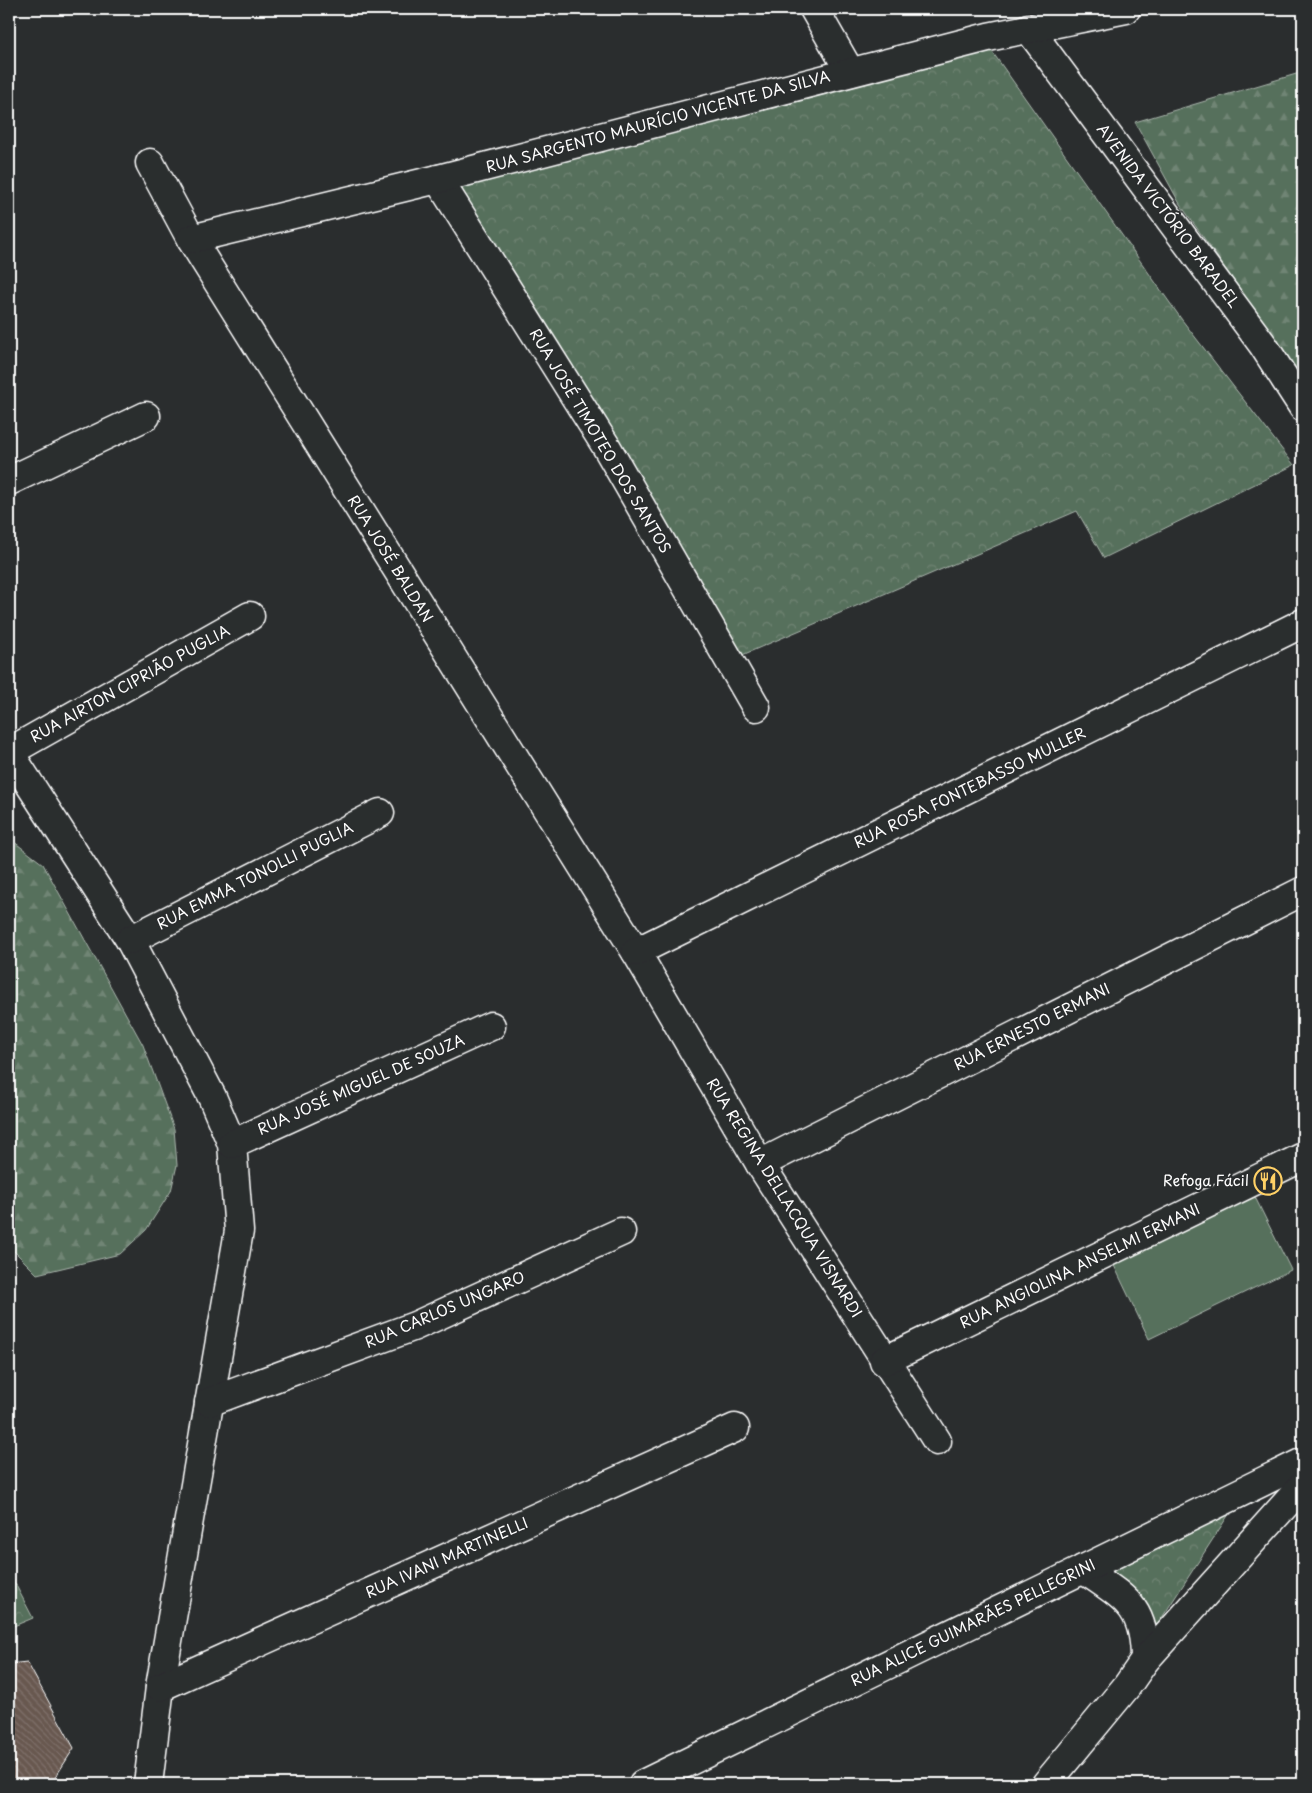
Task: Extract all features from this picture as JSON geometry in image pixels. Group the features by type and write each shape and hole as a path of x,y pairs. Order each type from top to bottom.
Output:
{"street":[{"path":"814,9 850,72"},
{"name":"RUA SARGENTO MAURÍCIO VICENTE DA SILVA","path":"191,239 438,179 850,72 1028,28 1126,9"},
{"name":"AVENIDA VICTÓRIO BARADEL","path":"1028,28 1263,345 1303,407"},
{"name":"RUA JOSÉ BALDAN","path":"150,163 191,239 636,952"},
{"name":"RUA JOSÉ TIMOTEO DOS SANTOS","path":"438,179 606,446 756,707"},
{"path":"9,481 146,416"},
{"name":"RUA AIRTON CIPRIÃO PUGLIA","path":"9,752 250,616"},
{"name":"RUA ROSA FONTEBASSO MULLER","path":"636,952 1303,623"},
{"path":"9,752 130,940 212,1097 232,1144 239,1231 160,1687 148,1784"},
{"name":"RUA EMMA TONOLLI PUGLIA","path":"130,940 380,813"},
{"name":"RUA ERNESTO ERMANI","path":"760,1164 1303,891"},
{"name":"RUA REGINA DELLACQUA VISNARDI","path":"636,952 760,1164 936,1441"},
{"name":"RUA JOSÉ MIGUEL DE SOUZA","path":"232,1144 491,1026"},
{"name":"RUA ANGIOLINA ANSELMI ERMANI","path":"884,1361 1303,1157"},
{"name":"RUA CARLOS UNGARO","path":"209,1402 415,1326 621,1232"},
{"name":"RUA IVANI MARTINELLI","path":"160,1687 735,1428"},
{"name":"RUA ALICE GUIMARÃES PELLEGRINI","path":"643,1784 1303,1462"},
{"path":"1046,1784 1069,1771 1145,1660 1303,1485"},
{"path":"1083,1569 1118,1592 1138,1616 1145,1642 1145,1660"}],"green space":[{"path":"986,43 1182,320 1294,465 1104,558 1077,511 740,656 456,186"},
{"path":"1303,72 1303,386 1274,338 1180,204 1135,122"},
{"path":"9,838 43,864 143,1045 174,1129 177,1165 171,1191 146,1230 120,1254 37,1274 9,1246"},
{"path":"1251,1189 1291,1270 1149,1339 1110,1257"},
{"path":"1244,1491 1156,1627 1150,1625 1092,1565"},
{"path":"9,1572 33,1618 9,1628"}],"building":[{"path":"27,1662 74,1748 51,1784 22,1784 9,1779 9,1664"}],"place":[{"name":"Refoga Fácil","path":"1268,1181"}]}
